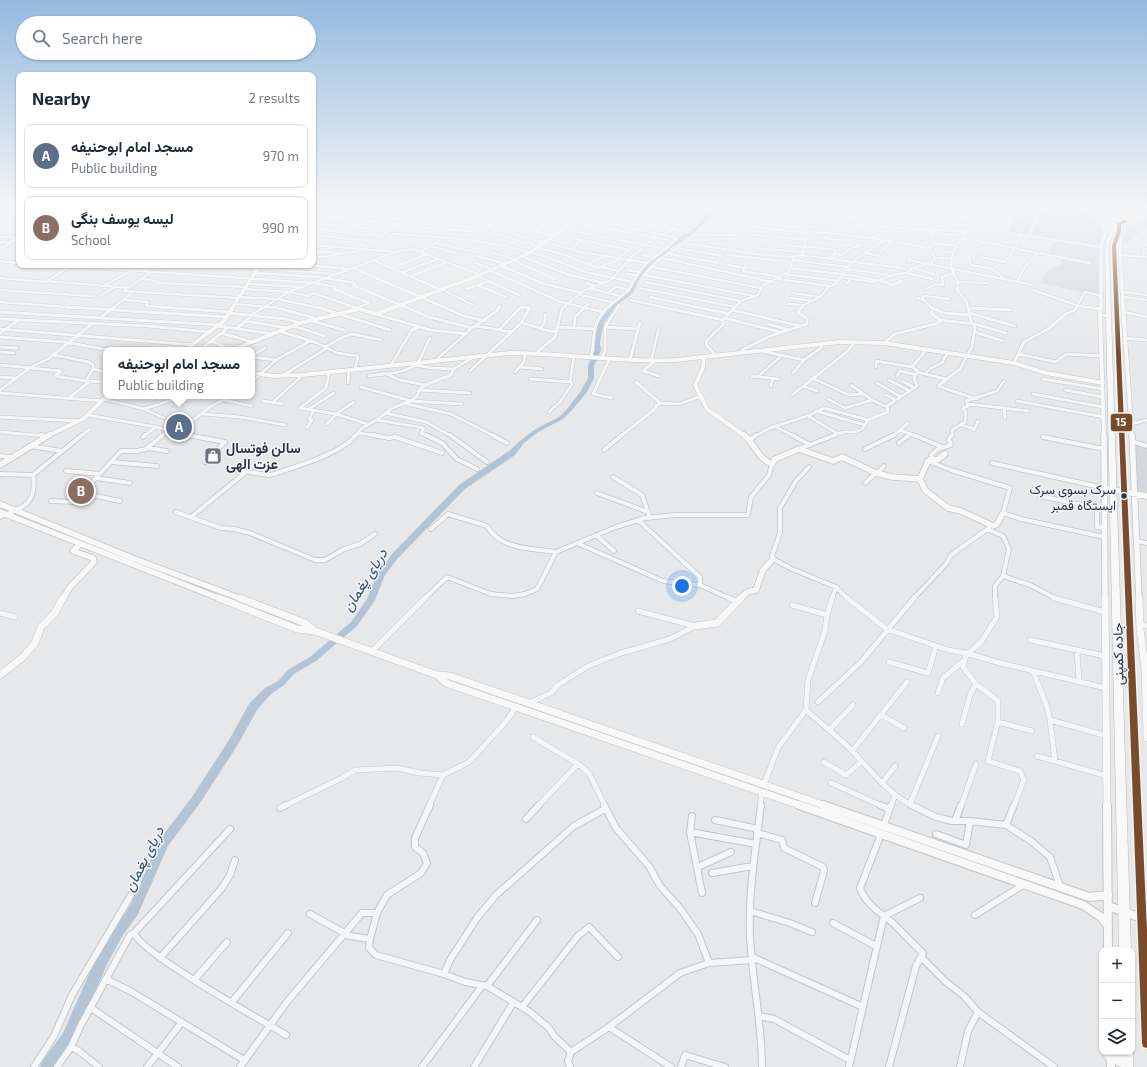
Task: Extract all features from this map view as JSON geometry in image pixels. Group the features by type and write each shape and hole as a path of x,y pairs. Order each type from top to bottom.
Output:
{"highway":[{"name":"جاده کمپنی","path":"1108,256 1125,947"},
{"name":"جاده کمپنی","path":"1114,256 1125,492 1125,523 1145,919 1147,1043"},
{"path":"1100,312 1109,316"},
{"path":"1111,1058 1127,1060"}],"street":[{"path":"316,258 331,256"},
{"path":"237,328 265,306 290,292 387,256"},
{"path":"392,268 423,256"},
{"path":"432,256 479,275 519,295"},
{"path":"476,256 502,264 544,284 612,302"},
{"path":"501,256 556,279"},
{"path":"375,314 479,275 521,256 569,275 604,283"},
{"path":"541,256 585,272 633,282"},
{"path":"566,256 597,268 601,267 618,271"},
{"path":"587,264 606,256 647,263"},
{"path":"536,353 553,340 562,309 582,292 613,278 618,271 634,256"},
{"path":"647,256 655,257"},
{"path":"666,256 644,275 754,296"},
{"path":"680,256 718,263"},
{"path":"737,256 793,260"},
{"path":"767,256 892,276"},
{"path":"653,267 760,288 773,282 788,272 793,260 799,256"},
{"path":"806,256 902,268"},
{"path":"728,265 744,268 744,271 830,286 836,284 852,262 861,256"},
{"path":"910,256 908,261 931,263 942,267 1004,278 1033,285"},
{"path":"907,273 912,268 931,263 935,258 934,256"},
{"path":"954,256 951,268 958,282 959,286 957,290 967,302 969,314 975,328 972,346 960,369 938,386 976,399"},
{"path":"980,257 1005,262 1009,256"},
{"path":"1017,281 1025,267 1035,256"},
{"path":"1053,256 1090,263"},
{"path":"1101,256 1102,296 1100,312 1104,417 1108,947"},
{"path":"1121,256 1124,338 1132,441 1140,624 1145,668 1147,738"},
{"path":"592,357 594,348 594,328 597,320 612,302 629,290 636,275 655,257"},
{"path":"969,257 971,265"},
{"path":"601,267 621,258"},
{"path":"662,258 773,282"},
{"path":"938,258 953,259"},
{"path":"402,272 438,259"},
{"path":"0,261 16,262"},
{"path":"375,261 412,276 473,305"},
{"path":"412,276 447,262"},
{"path":"475,263 568,304 603,312"},
{"path":"744,268 747,263"},
{"path":"971,265 992,269 1004,278"},
{"path":"968,269 971,265"},
{"path":"316,266 351,269 422,297 464,316 485,321"},
{"path":"849,282 873,282 907,273 931,279 937,270 942,267"},
{"path":"47,282 68,268"},
{"path":"101,268 314,282 336,287 334,289 369,303 340,314 319,320 300,323 240,347"},
{"path":"143,271 147,268"},
{"path":"190,347 219,325 229,314 258,268"},
{"path":"270,268 337,274"},
{"path":"789,268 878,280 892,286 902,281"},
{"path":"912,268 934,274"},
{"path":"105,286 131,270"},
{"path":"628,270 640,272"},
{"path":"152,272 124,291 277,299 311,305 390,330"},
{"path":"255,272 327,278 355,283 353,284 429,317 472,328"},
{"path":"926,289 936,284 943,285 942,277 950,275 954,272"},
{"path":"626,274 636,275"},
{"path":"785,274 838,281"},
{"path":"841,276 849,282 858,284"},
{"path":"0,278 129,288"},
{"path":"142,279 152,280 159,284 302,287"},
{"path":"466,289 490,281"},
{"path":"645,282 741,301"},
{"path":"958,282 988,283"},
{"path":"586,283 595,286"},
{"path":"477,285 506,297"},
{"path":"100,296 116,286"},
{"path":"740,353 747,347 770,336 807,324 808,321 798,312 804,305 820,297 830,286"},
{"path":"246,287 290,292 309,296 313,293 375,314 420,327 438,331 466,334"},
{"path":"607,293 617,287 629,290"},
{"path":"589,288 620,296"},
{"path":"639,288 735,307"},
{"path":"716,356 706,344 707,340 723,325 724,319 741,301 758,295 760,288"},
{"path":"0,290 91,296"},
{"path":"1033,290 1100,312"},
{"path":"0,390 31,367 54,355 68,342 134,292"},
{"path":"1014,362 1026,340 1057,323 1066,314 1073,312 1079,306 1085,292 1102,296"},
{"path":"793,293 820,297"},
{"path":"1123,295 1147,295"},
{"path":"1123,295 1147,300"},
{"path":"921,300 924,296 950,299"},
{"path":"650,297 729,314"},
{"path":"791,298 813,301"},
{"path":"917,298 925,301 927,306 932,311 931,313 940,320 972,323 1006,333"},
{"path":"123,300 146,301 148,302 146,305 147,306 229,314"},
{"path":"630,300 724,319 781,333"},
{"path":"0,302 110,310 252,315 286,319 300,323"},
{"path":"235,304 285,309 319,320"},
{"path":"574,328 573,320 576,313 589,304"},
{"path":"788,304 804,305"},
{"path":"436,360 472,328 485,321 497,311 500,306"},
{"path":"600,358 604,352 605,326 619,306"},
{"path":"470,371 521,323 530,308 522,307 500,330"},
{"path":"968,308 1011,310"},
{"path":"732,310 801,326"},
{"path":"932,311 969,314 1015,326"},
{"path":"0,312 219,325 274,334"},
{"path":"1123,312 1147,317"},
{"path":"541,328 545,322 545,314"},
{"path":"0,319 148,326 209,332"},
{"path":"0,333 19,320"},
{"path":"884,343 895,334 935,324 940,322 940,320"},
{"path":"245,321 287,328"},
{"path":"312,321 344,330"},
{"path":"630,360 640,322"},
{"path":"521,323 541,328 540,329 542,330 556,332"},
{"path":"768,324 791,330"},
{"path":"293,326 325,336"},
{"path":"476,326 512,332"},
{"path":"605,326 637,329"},
{"path":"204,347 229,327"},
{"path":"391,365 412,330 420,327"},
{"path":"557,327 594,328"},
{"path":"659,328 653,361 643,371 659,376"},
{"path":"0,329 193,345"},
{"path":"279,331 310,341 337,353 358,356 355,369"},
{"path":"974,332 1003,341"},
{"path":"221,333 252,342"},
{"path":"282,376 342,337 352,334 381,340"},
{"path":"0,337 68,342 103,349"},
{"path":"369,376 400,371 416,363 430,338"},
{"path":"1124,338 1147,340"},
{"path":"255,380 276,360 310,341"},
{"path":"210,342 224,347"},
{"path":"255,374 282,376 303,375 475,356 525,353 653,361 856,342 884,343 1014,362 1046,373 1103,386"},
{"path":"792,395 848,351 856,342"},
{"path":"793,373 804,360 821,348 822,344"},
{"path":"0,346 17,348"},
{"path":"255,354 265,348"},
{"path":"912,367 928,350"},
{"path":"762,351 804,360"},
{"path":"0,352 14,353"},
{"path":"515,372 524,362 525,353"},
{"path":"925,374 930,369 943,362 944,358 949,353"},
{"path":"1018,354 1056,362 1066,354 1102,356"},
{"path":"54,355 89,362 93,365 93,369"},
{"path":"255,356 276,360"},
{"path":"232,469 268,475 280,473 346,445 367,424 377,420 392,408 407,404 417,396 419,390 425,385 451,375 454,369 475,356"},
{"path":"548,412 560,402 572,385 572,382 570,382 574,356"},
{"path":"759,376 775,364 780,356"},
{"path":"704,357 703,368 696,385 707,409 724,420 749,441 760,456 772,464"},
{"path":"610,358 593,394 612,398"},
{"path":"876,367 876,361 912,367 917,370 917,374 914,378 917,386 887,407"},
{"path":"416,363 432,368 454,369"},
{"path":"0,365 61,371 55,376 103,382"},
{"path":"520,367 542,369"},
{"path":"93,369 103,371"},
{"path":"69,398 88,381 89,375 93,369"},
{"path":"348,383 349,370"},
{"path":"897,376 900,371 925,374 946,379"},
{"path":"330,372 326,388 300,408 336,414 367,424"},
{"path":"384,373 400,380 425,385"},
{"path":"273,402 303,375"},
{"path":"751,376 779,379"},
{"path":"0,377 15,378"},
{"path":"771,386 773,378"},
{"path":"812,378 849,395 863,394"},
{"path":"530,379 572,382"},
{"path":"1043,379 1103,386"},
{"path":"889,380 910,391"},
{"path":"902,381 915,388"},
{"path":"920,479 930,460 931,454 938,449 951,445 949,438 952,434 952,430 966,420 966,413 963,408 968,406 968,401 997,391 1004,381"},
{"path":"636,382 660,403 679,404 701,396"},
{"path":"877,383 901,397"},
{"path":"851,385 872,400 887,407"},
{"path":"803,386 817,391"},
{"path":"361,387 411,401 462,404"},
{"path":"0,390 69,398 103,399"},
{"path":"419,390 470,393"},
{"path":"1065,390 1103,397"},
{"path":"309,409 334,392"},
{"path":"1033,394 1103,407"},
{"path":"886,395 896,400"},
{"path":"0,465 47,436 80,421 105,399 144,409 164,418"},
{"path":"144,409 175,399"},
{"path":"828,399 844,408 872,400"},
{"path":"51,501 72,503 124,450 140,450 147,448 169,431 182,424 187,425 211,406 223,400 252,406"},
{"path":"263,401 283,404"},
{"path":"1017,401 1104,417"},
{"path":"327,424 336,414 354,402"},
{"path":"604,450 646,417 660,403"},
{"path":"407,404 451,414 507,443"},
{"path":"968,404 1028,411"},
{"path":"431,529 448,514 486,526 489,533 493,537 510,545 556,552 596,535 638,520 676,515 748,515 751,497 769,475 775,459 838,434 856,432 864,428 868,420 888,412 889,410 887,407"},
{"path":"749,441 757,433 774,426 808,416 819,409 826,408 868,420"},
{"path":"1004,408 1005,418"},
{"path":"307,428 312,420 309,419 314,410"},
{"path":"816,411 865,425"},
{"path":"385,413 431,424 454,438 467,450 487,462"},
{"path":"202,414 240,417 285,425"},
{"path":"88,415 156,427 192,437 225,442 204,462"},
{"path":"0,416 80,421"},
{"path":"808,416 838,434"},
{"path":"377,420 424,428 421,433 442,443 457,459 477,469"},
{"path":"1130,422 1136,423 1147,420"},
{"path":"961,425 975,430 978,421"},
{"path":"865,449 892,437 908,423"},
{"path":"774,426 810,445"},
{"path":"143,437 156,427"},
{"path":"0,474 34,474 90,429"},
{"path":"900,430 942,448"},
{"path":"0,432 47,436"},
{"path":"358,432 389,438 396,437 442,453"},
{"path":"899,443 911,434"},
{"path":"1043,437 1104,449"},
{"path":"1132,441 1147,446"},
{"path":"29,446 62,451"},
{"path":"147,448 167,451"},
{"path":"799,449 833,461 842,457 877,473 892,477 920,479"},
{"path":"930,460 938,460 945,454"},
{"path":"0,456 11,457"},
{"path":"818,702 861,662 887,629 946,564 950,555 987,529 997,524 1003,513 1010,488 951,470 930,460"},
{"path":"111,462 158,466"},
{"path":"992,463 1028,472 1147,496"},
{"path":"864,483 884,466"},
{"path":"529,703 551,693 558,685 588,666 621,653 670,639 695,626 717,623 747,592 756,590 763,570 773,559 772,556 780,533 780,508 796,481 809,467"},
{"path":"66,471 100,474"},
{"path":"191,516 246,472"},
{"path":"0,517 17,511 30,502 34,494 34,474"},
{"path":"613,477 642,495 650,518"},
{"path":"96,478 130,483"},
{"path":"920,479 925,490 948,508 961,511 993,526"},
{"path":"82,493 120,501"},
{"path":"597,493 648,512"},
{"path":"1040,496 1097,508 1097,527 1104,528"},
{"path":"0,504 132,558 305,623 315,631"},
{"path":"0,512 298,629 315,631 437,675 450,676 529,703 733,778"},
{"path":"176,512 191,516 220,528 234,529 250,533 315,560 325,560 344,549 360,544 375,534"},
{"path":"1003,513 1021,519 1104,537"},
{"path":"638,520 700,577 700,585"},
{"path":"938,692 943,678 962,662 966,653 980,643 997,618 995,588 1003,576 1009,549 1004,536 987,529"},
{"path":"596,535 614,551"},
{"path":"1136,541 1147,543"},
{"path":"577,543 663,581 700,585 737,602"},
{"path":"0,675 22,658 35,643 41,627 54,614 70,587 94,562 93,558 88,555 73,551 80,544"},
{"path":"372,651 394,627 447,577 492,595 503,597 522,595 537,589 556,552"},
{"path":"773,559 792,569 836,587 845,597 887,629 948,650 966,653 1033,671 1078,680 1106,688"},
{"path":"1003,576 1030,585 1055,599 1105,612"},
{"path":"762,1067 759,1016 752,959 750,911 753,866 763,788 778,748 806,710 808,680 836,587"},
{"path":"792,605 828,615"},
{"path":"638,611 695,626"},
{"path":"0,613 15,617"},
{"path":"1140,624 1147,626"},
{"path":"1030,640 1105,656"},
{"path":"889,662 928,673 936,646"},
{"path":"1077,650 1078,680"},
{"path":"962,662 964,671 976,684 998,701 1000,713 988,761 1020,771 1024,780 1006,825"},
{"path":"1033,671 1047,706 1053,738 1055,761"},
{"path":"437,675 446,682 516,707 635,747 884,825 1089,897 1108,895"},
{"path":"852,751 907,682"},
{"path":"962,724 970,695 976,684"},
{"path":"829,730 853,705"},
{"path":"280,808 342,778 355,770 397,768 420,773 442,775 469,762 504,724 516,707"},
{"path":"806,710 852,751 861,762 895,795 910,804 936,817 955,821 1006,825 1031,841 1050,857 1060,887"},
{"path":"881,715 904,728"},
{"path":"1050,720 1106,736"},
{"path":"998,722 1032,731"},
{"path":"910,804 938,736"},
{"path":"533,737 578,764 593,777 605,808 616,828 649,866 660,886 679,907 698,934 709,963"},
{"path":"1037,756 1107,776"},
{"path":"824,762 846,775 861,762"},
{"path":"526,819 578,764"},
{"path":"955,821 976,764"},
{"path":"882,783 895,766"},
{"path":"442,775 416,838 415,847 423,853 427,863 421,873 387,895 377,913 369,948 376,955 444,974 465,982 484,986 522,1007 549,1028 554,1036 571,1052"},
{"path":"831,783 889,809"},
{"path":"763,788 881,834 1083,904 1101,917 1108,926"},
{"path":"884,825 895,795"},
{"path":"444,974 450,960 474,923 496,895 574,826 605,808"},
{"path":"692,816 690,832 702,893"},
{"path":"715,820 758,831 782,840 784,848 823,867 824,871 815,903"},
{"path":"936,834 966,845 970,821"},
{"path":"57,1067 71,1047 130,935 134,933 230,829"},
{"path":"690,832 756,844"},
{"path":"881,834 860,888 869,905 884,916 923,953 922,958 916,966 889,1067"},
{"path":"698,867 731,852"},
{"path":"160,958 222,888 230,875 235,860"},
{"path":"712,873 753,866"},
{"path":"34,1067 54,1036 72,995 138,883"},
{"path":"975,914 1025,883"},
{"path":"759,1016 774,1019 850,1064 884,916 920,898"},
{"path":"1108,906 1145,919"},
{"path":"750,911 790,923 812,932"},
{"path":"240,1067 286,1003 362,913 377,913"},
{"path":"310,914 344,934 370,939"},
{"path":"422,1067 537,920"},
{"path":"833,923 876,946"},
{"path":"522,1007 578,936 589,927 618,957"},
{"path":"134,933 136,938 160,958 286,1035"},
{"path":"232,1002 288,933"},
{"path":"195,979 227,942"},
{"path":"922,958 945,981 964,996 978,1012 1054,1067"},
{"path":"570,1067 568,1061 571,1052 581,1047 609,1027 680,973 709,963 752,959 863,1007"},
{"path":"106,979 132,992 244,1060"},
{"path":"474,1067 513,1003"},
{"path":"91,1008 178,1067"},
{"path":"960,1067 968,1031 978,1012"},
{"path":"147,1067 182,1022"},
{"path":"609,1027 671,1067"},
{"path":"71,1047 79,1051 99,1067"},
{"path":"681,1067 685,1055 687,1054 725,1067"}],"shaded area":[{"path":"1052,256 1097,256 1099,280 1104,297 1040,283 1048,270 1060,266 1064,258"},
{"path":"1132,440 1147,446 1147,492 1137,490"}],"waterway":[{"name":"دریای پغمان","path":"47,1067 68,1038 103,958 119,931 134,910 164,843 196,800 233,743 253,707 268,691 281,683 291,672 313,659 354,624 371,600 381,575 395,556 462,487 512,453 522,442 536,431 561,418 570,409 584,392 591,378 591,366 598,350 597,342 601,323 615,304 630,293 640,274 660,256"}],"transit line":[{"name":"15","path":"1114,256 1147,1043"}],"place":[{"name":"مسجد امام ابوحنیفه","path":"179,427"},
{"name":"سالن فوتسال عزت الهی","path":"213,456"},
{"name":"لیسه یوسف بنگی","path":"81,491"},
{"name":"سرک بسوی سرک ایستگاه قمبر","path":"1124,496"}]}
